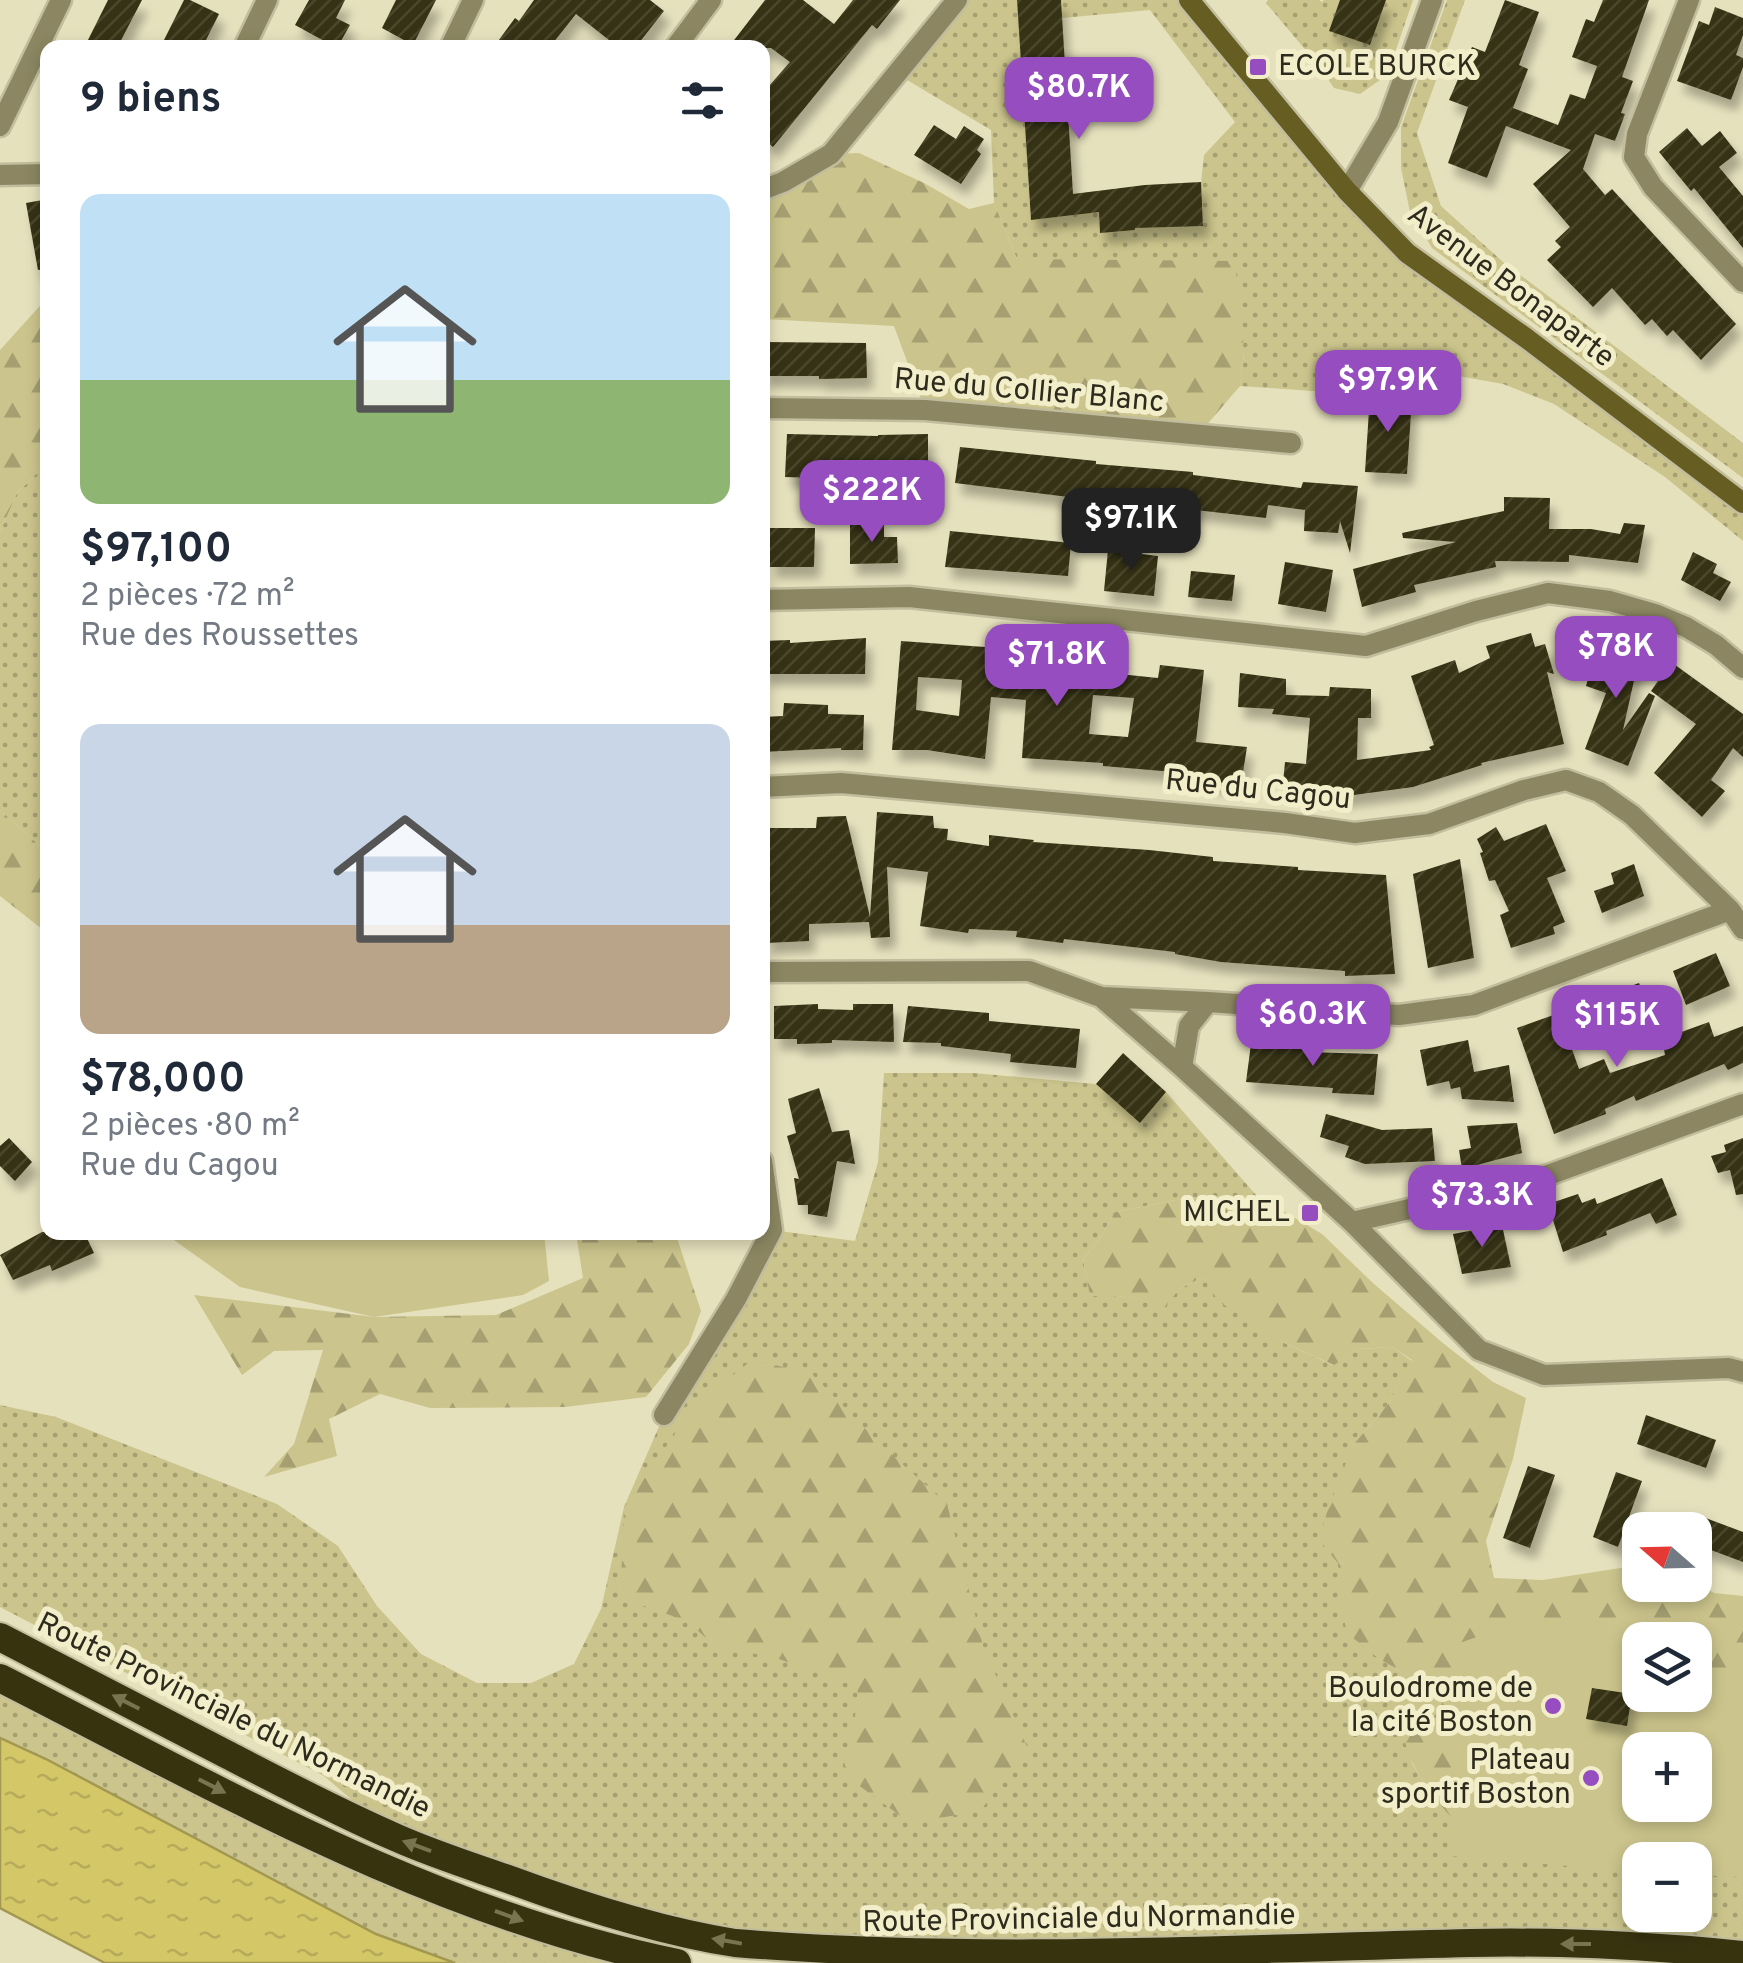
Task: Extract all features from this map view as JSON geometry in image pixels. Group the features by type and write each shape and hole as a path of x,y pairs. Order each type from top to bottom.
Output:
{"highway":[{"name":"Route Provinciale du Normandie","path":"0,1637 398,1839 560,1898 648,1924 730,1942 880,1957 1007,1960 1472,1943 1600,1944 1743,1955"},
{"path":"0,1678 298,1830 386,1870 548,1930 677,1963"}],"main road":[{"name":"Avenue Bonaparte","path":"1189,0 1346,191 1408,253 1743,503"}],"street":[{"path":"42,40 61,0"},
{"path":"248,40 267,0"},
{"path":"454,40 472,0"},
{"path":"681,40 711,0"},
{"path":"770,187 831,154 957,0"},
{"path":"1346,191 1388,122 1432,0"},
{"path":"1689,0 1637,134 1634,157 1653,187 1743,282"},
{"path":"0,126 40,43"},
{"path":"0,174 40,174"},
{"name":"Rue du Collier Blanc","path":"770,408 924,410 1290,443"},
{"path":"770,600 909,597 1366,646 1476,610 1548,593 1610,601 1655,614 1716,645 1743,668"},
{"name":"Rue du Cagou","path":"770,787 842,783 1285,823 1355,833 1429,824 1524,790 1566,780 1599,792 1632,815 1730,910 1743,928"},
{"path":"770,972 1028,971 1101,997 1400,1015 1474,1004 1730,910"},
{"path":"1101,997 1352,1222 1479,1350 1544,1375 1710,1368 1743,1372"},
{"path":"1182,1067 1189,1026 1208,1002"},
{"path":"1352,1222 1529,1182 1743,1104"},
{"path":"664,1414 736,1299 767,1240"}],"green space":[{"path":"957,0 1017,0 1031,220 1074,215 1073,194 1098,191 1100,232 1135,230 1132,187 1145,185 1146,227 1203,225 1204,155 1235,122 1150,10 1062,18 1061,0 1189,0 1407,253 1743,503 1743,541 1665,477 1554,404 1503,384 1436,372 1412,398 1240,386 1244,353 1079,261 1017,259 994,203 991,130 897,74"},
{"path":"1413,0 1389,70 1360,94 1334,88 1266,3"},
{"path":"1447,0 1465,0 1417,133 1441,206 1503,262 1743,443 1743,478 1432,248 1410,212 1401,168 1401,127"},
{"path":"859,153 969,209 994,203 1017,259 1235,261 1244,353 1240,386 1198,435 925,410 894,326 770,319 770,186 831,154"},
{"path":"40,306 40,470 17,493 0,532 0,350"},
{"path":"40,470 40,846 0,810 0,532 17,493"},
{"path":"0,810 40,846 40,927 0,896"},
{"path":"884,1073 973,1073 1096,1084 1140,1123 1166,1092 1256,1195 1186,1198 1115,1212 1083,1259 1090,1295 1132,1297 1164,1307 1179,1289 1203,1277 1280,1341 1333,1365 1359,1349 1392,1347 1412,1361 1389,1403 1353,1445 1338,1592 1379,1659 1401,1671 1402,1730 1413,1765 1432,1796 1622,1704 1622,1712 1640,1712 1640,1732 1622,1732 1622,1822 1712,1822 1712,1811 1743,1822 1743,1955 730,1942 398,1839 324,1776 0,1607 0,1405 56,1417 277,1504 338,1546 377,1606 421,1654 477,1683 531,1683 574,1664 601,1609 624,1507 664,1415 766,1240 770,1240 772,1230 855,1241 878,1162"},
{"path":"1256,1195 1322,1234 1444,1344 1493,1382 1526,1398 1513,1459 1486,1541 1494,1578 1543,1580 1622,1568 1622,1602 1712,1602 1712,1592 1743,1596 1743,1822 1712,1776 1712,1732 1695,1732 1695,1712 1712,1712 1712,1622 1622,1622 1622,1688 1473,1841 1439,1803 1419,1775 1406,1744 1401,1720 1401,1671 1347,1633 1338,1592 1338,1563 1319,1540 1353,1445 1389,1403 1412,1360 1392,1347 1359,1349 1334,1365 1280,1341 1218,1301 1203,1277 1179,1289 1164,1308 1132,1297 1090,1296 1083,1259 1115,1212 1186,1198"},
{"path":"174,1240 545,1240 549,1281 523,1295 374,1317 240,1287"},
{"path":"577,1240 678,1240 701,1311 689,1344 646,1397 565,1407 430,1408 380,1394 329,1419 337,1456 264,1477 294,1444 323,1350 274,1351 242,1375 194,1295 374,1317 496,1315 583,1278"},
{"path":"752,1360 811,1373 881,1445 947,1504 983,1646 1028,1749 980,1811 910,1823 842,1773 854,1727 858,1687 779,1659 714,1645 687,1621 641,1605 621,1584 624,1507 695,1405"},
{"path":"1530,1618 1610,1629 1622,1650 1622,1712 1712,1712 1712,1683 1743,1681 1743,1877 1712,1876 1712,1842 1622,1842 1622,1870 1450,1856 1457,1644"},
{"path":"0,1693 386,1870 677,1963 455,1963 376,1934 0,1738"}],"water":[{"path":"0,1738 376,1934 455,1963 105,1963 0,1908"}],"building":[{"path":"108,0 142,0 121,40 88,40"},
{"path":"184,0 219,14 206,40 164,40"},
{"path":"309,0 345,0 336,18 350,25 342,40 322,40 295,25"},
{"path":"396,0 436,0 416,40 404,40 382,28"},
{"path":"534,0 650,0 664,11 641,40 609,40 576,14 555,40 499,40 515,18 519,21"},
{"path":"765,0 803,0 834,24 853,0 900,0 877,29 872,25 773,147 770,85 790,62 770,48 770,40 734,40"},
{"path":"1017,0 1061,0 1073,194 1201,182 1203,226 1100,233 1099,212 1031,220"},
{"path":"1340,0 1386,0 1370,45 1329,31"},
{"path":"1505,0 1539,12 1519,65 1528,69 1513,108 1558,125 1570,94 1585,99 1597,66 1572,57 1586,19 1594,22 1603,0 1649,0 1622,77 1633,81 1615,141 1595,134 1583,169 1605,195 1612,189 1736,324 1701,360 1673,330 1667,336 1652,319 1645,325 1612,288 1593,307 1547,260 1561,247 1555,241 1570,227 1533,184 1571,150 1506,126 1487,178 1448,163 1468,107 1449,100 1472,47 1485,52"},
{"path":"1715,7 1743,18 1743,35 1736,55 1743,58 1743,67 1731,100 1677,81 1699,21 1709,25"},
{"path":"934,125 956,139 964,126 984,139 977,150 981,154 961,184 914,155"},
{"path":"1687,128 1702,146 1720,131 1737,153 1719,167 1743,196 1743,248 1659,152"},
{"path":"40,200 40,270 38,270 26,203"},
{"path":"770,342 866,343 867,378 770,376"},
{"path":"1370,395 1412,398 1407,474 1365,472"},
{"path":"787,434 928,434 928,477 785,477"},
{"path":"960,447 1301,488 1303,482 1358,486 1350,553 1340,521 1338,533 1304,531 1305,510 1268,505 1266,518 1169,507 1167,517 1133,513 1133,505 955,483"},
{"path":"1504,497 1550,498 1549,529 1620,534 1624,523 1645,525 1638,563 1569,555 1569,562 1495,561 1496,567 1414,585 1416,592 1362,607 1353,569 1456,542 1403,538 1402,533 1504,511"},
{"path":"884,522 884,537 897,537 898,563 850,564 850,524"},
{"path":"770,528 815,528 814,567 770,567"},
{"path":"950,531 1071,543 1068,576 945,567"},
{"path":"1108,550 1158,556 1154,596 1104,591"},
{"path":"1693,552 1717,564 1713,573 1731,582 1720,601 1681,580"},
{"path":"1285,562 1333,570 1326,612 1278,604"},
{"path":"1191,571 1235,575 1232,601 1188,597"},
{"path":"1531,633 1535,647 1545,644 1554,674 1547,672 1564,744 1481,763 1413,787 1339,797 1341,789 1283,783 1285,762 1306,764 1310,718 1272,714 1274,709 1238,707 1240,673 1286,679 1286,695 1329,696 1330,687 1371,689 1371,718 1358,718 1357,760 1431,750 1429,747 1434,745 1411,676 1455,660 1459,673 1490,658 1486,646"},
{"path":"1600,636 1641,649 1623,730 1649,693 1655,696 1628,766 1585,749 1606,693 1586,686"},
{"path":"866,638 865,674 770,674 770,641"},
{"path":"901,641 1027,650 1028,643 1070,647 1068,660 1120,664 1119,674 1158,678 1160,665 1204,670 1196,742 1247,747 1241,785 1197,780 1198,774 1022,758 1026,700 991,697 985,759 927,750 892,750","holes":["918,677 962,680 959,716 916,710","1093,695 1134,698 1128,737 1089,734"]},
{"path":"1671,662 1743,714 1743,757 1733,748 1711,780 1725,791 1702,817 1654,773 1696,724 1651,691"},
{"path":"784,703 828,705 828,714 864,715 863,750 770,752 770,717 783,716"},
{"path":"877,812 933,816 934,828 948,829 947,840 989,846 989,835 1213,857 1213,861 1298,870 1386,875 1395,974 1345,976 1345,971 1221,962 1175,952 1016,937 1017,931 969,929 968,933 920,926 928,872 887,867 890,937 871,938 869,922 809,924 809,941 770,943 770,828 816,828 817,817 846,816 870,917"},
{"path":"1546,824 1566,871 1547,878 1565,922 1553,927 1555,934 1511,948 1500,915 1509,911 1495,880 1489,881 1477,839 1496,827 1504,841"},
{"path":"1460,859 1474,958 1428,968 1413,874"},
{"path":"1634,864 1644,896 1602,913 1594,891 1614,884 1611,873"},
{"path":"1716,953 1730,986 1686,1005 1673,971"},
{"path":"1639,983 1652,1016 1628,1026 1624,1018 1605,1026 1596,999"},
{"path":"818,1004 818,1009 853,1010 853,1004 893,1004 894,1042 832,1040 797,1044 797,1039 774,1039 774,1006"},
{"path":"908,1006 989,1013 989,1021 1080,1029 1076,1068 1010,1062 1011,1054 941,1043 903,1042"},
{"path":"1559,1013 1579,1069 1604,1059 1610,1073 1665,1055 1662,1039 1709,1022 1714,1037 1743,1026 1743,1063 1728,1070 1724,1064 1636,1101 1634,1096 1605,1109 1606,1114 1554,1134 1517,1028"},
{"path":"1468,1040 1474,1072 1509,1065 1514,1102 1462,1099 1460,1087 1451,1089 1449,1081 1427,1086 1420,1050"},
{"path":"1251,1044 1305,1046 1305,1052 1378,1054 1374,1095 1246,1082"},
{"path":"1123,1053 1166,1092 1140,1123 1096,1084"},
{"path":"819,1088 832,1132 849,1130 855,1164 837,1161 827,1217 808,1214 808,1205 798,1205 794,1178 799,1179 787,1136 796,1133 788,1099"},
{"path":"1326,1114 1382,1130 1432,1128 1435,1161 1365,1164 1345,1157 1349,1146 1320,1137"},
{"path":"1517,1123 1522,1153 1462,1169 1459,1150 1471,1148 1467,1126"},
{"path":"9,1138 32,1162 15,1181 0,1166 0,1146"},
{"path":"1743,1138 1743,1194 1736,1195 1730,1170 1718,1173 1711,1156 1726,1152 1724,1145"},
{"path":"1662,1178 1677,1215 1656,1224 1650,1213 1563,1252 1548,1204 1578,1194 1582,1203 1595,1198 1597,1204"},
{"path":"1502,1225 1511,1267 1462,1274 1453,1234"},
{"path":"40,1233 40,1240 88,1240 94,1253 52,1271 50,1265 13,1280 0,1255"},
{"path":"1646,1415 1716,1440 1706,1468 1637,1444"},
{"path":"1528,1466 1555,1475 1530,1548 1503,1538"},
{"path":"1616,1472 1642,1481 1631,1512 1622,1512 1618,1547 1593,1537"},
{"path":"1712,1520 1743,1532 1743,1562 1712,1550"},
{"path":"1592,1688 1622,1692 1622,1712 1629,1712 1627,1726 1586,1719"}],"place":[{"name":"ECOLE BURCK","path":"1258,67"},
{"name":"MICHEL","path":"1310,1213"},
{"name":"Boulodrome de la cité Boston","path":"1553,1706"},
{"name":"Plateau sportif Boston","path":"1591,1778"}]}
